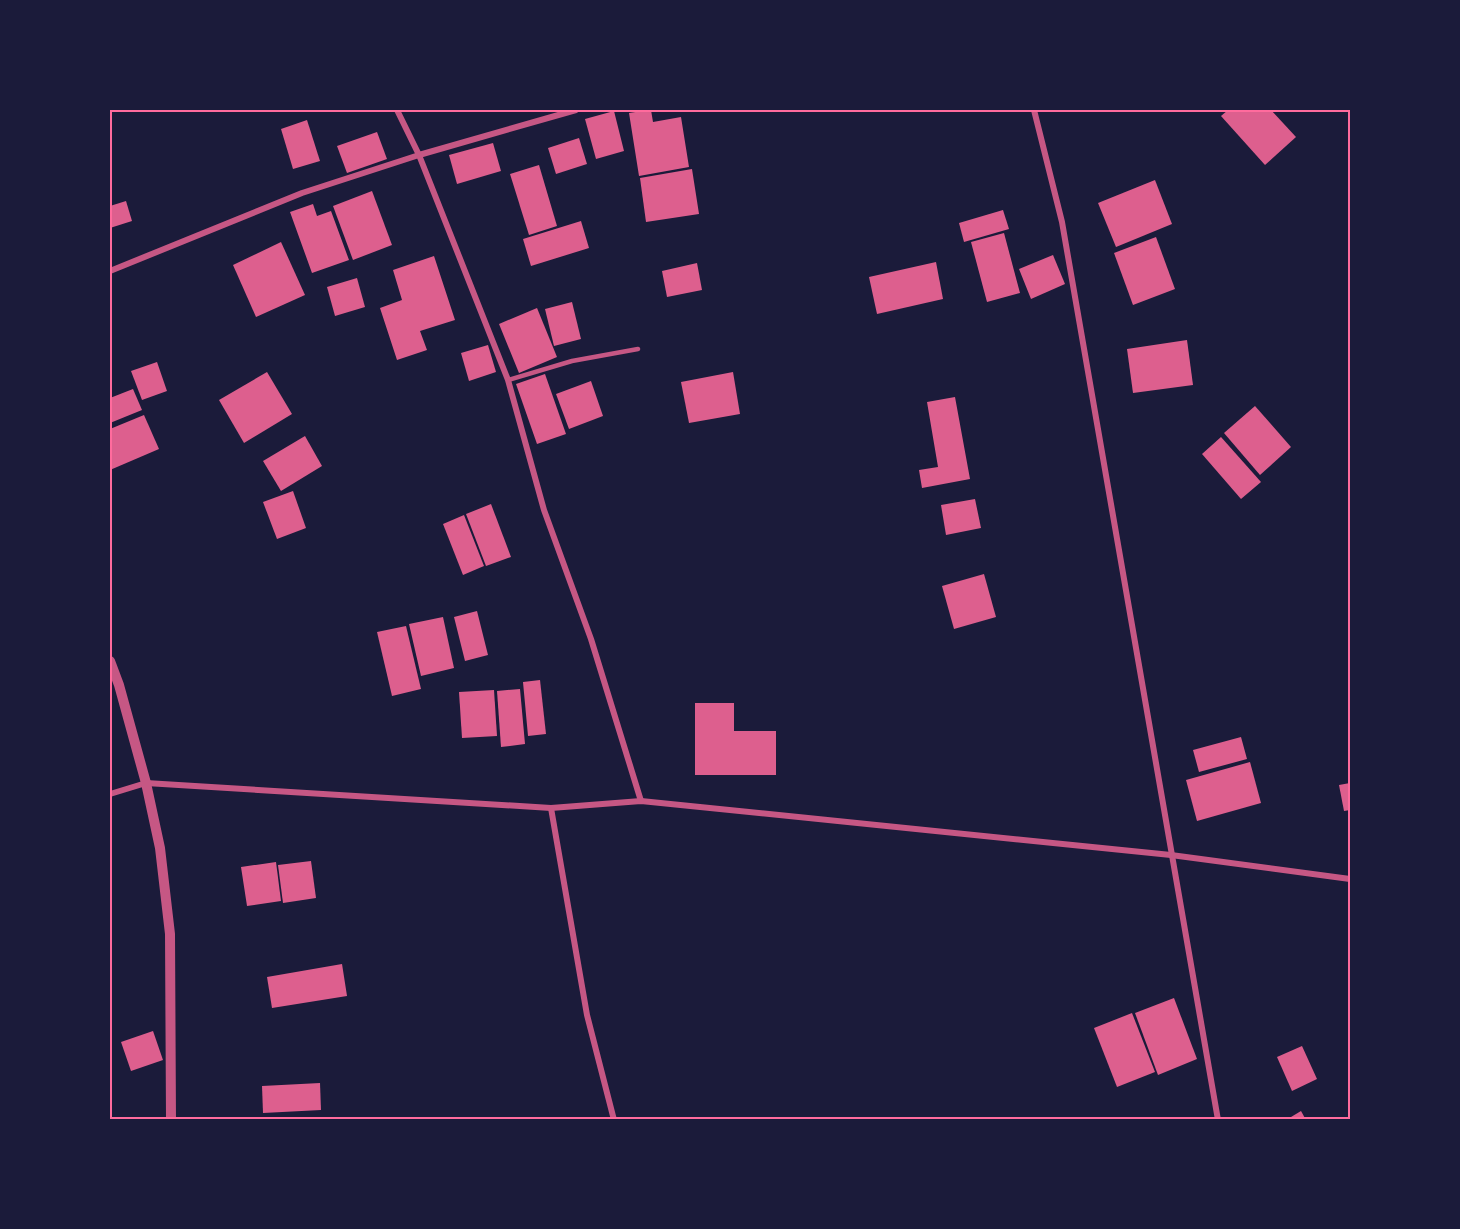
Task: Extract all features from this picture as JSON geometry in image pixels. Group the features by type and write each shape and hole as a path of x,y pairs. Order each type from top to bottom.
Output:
{"street":[{"path":"398,110 419,155 508,380 544,510 591,639 641,801"},
{"path":"110,271 302,193 419,155 576,110"},
{"path":"1034,110 1062,222 1218,1119"},
{"path":"110,661 119,685 146,783 160,848 170,934 171,1119"},
{"path":"110,794 146,783 551,808 641,801 1171,855 1350,879"},
{"path":"551,808 587,1015 614,1119"}],"lane":[{"path":"508,380 572,361 638,349"}],"building":[{"path":"651,110 653,122 681,117 689,167 639,176 629,113"},
{"path":"1228,110 1271,110 1296,137 1265,165 1221,116"},
{"path":"614,111 624,151 596,159 585,119"},
{"path":"307,120 320,161 293,169 281,129"},
{"path":"377,132 387,159 347,173 337,146"},
{"path":"579,138 587,164 556,174 548,148"},
{"path":"493,143 501,171 457,184 449,155"},
{"path":"539,165 557,226 529,235 510,174"},
{"path":"692,169 699,214 646,222 640,178"},
{"path":"1155,180 1172,224 1116,247 1098,203"},
{"path":"372,191 392,245 353,260 333,206"},
{"path":"126,201 132,221 110,228 110,206"},
{"path":"313,204 317,216 331,211 349,260 312,273 290,212"},
{"path":"1003,210 1009,229 964,242 959,223"},
{"path":"581,221 589,248 531,266 523,239"},
{"path":"1004,233 1020,293 987,302 971,242"},
{"path":"1156,237 1175,289 1133,305 1114,253"},
{"path":"281,242 305,295 256,317 233,265"},
{"path":"1053,255 1065,284 1031,299 1019,269"},
{"path":"434,256 455,320 420,331 427,350 397,360 380,308 402,300 393,270"},
{"path":"936,262 943,299 877,314 869,277"},
{"path":"697,263 702,290 667,297 662,271"},
{"path":"357,278 365,307 335,316 327,287"},
{"path":"572,302 581,339 554,346 545,309"},
{"path":"537,308 557,357 519,373 499,324"},
{"path":"1187,340 1193,385 1133,393 1127,349"},
{"path":"488,345 496,372 469,381 461,353"},
{"path":"157,362 167,391 142,400 131,371"},
{"path":"267,372 292,414 244,443 219,400"},
{"path":"733,372 740,414 689,423 681,382"},
{"path":"545,374 566,434 537,444 516,384"},
{"path":"591,381 603,416 569,429 556,394"},
{"path":"133,389 142,410 110,423 110,398"},
{"path":"955,397 970,479 922,488 919,470 938,467 927,402"},
{"path":"1255,406 1291,447 1260,475 1224,433"},
{"path":"144,415 159,449 110,470 110,429"},
{"path":"305,436 322,466 281,491 263,461"},
{"path":"1221,437 1261,482 1241,499 1202,454"},
{"path":"293,491 306,528 277,539 263,502"},
{"path":"975,499 981,528 946,535 941,505"},
{"path":"491,504 511,557 486,566 466,514"},
{"path":"464,515 484,566 463,575 443,524"},
{"path":"984,574 996,617 954,629 942,586"},
{"path":"477,611 488,655 465,661 454,617"},
{"path":"443,617 454,668 421,676 409,624"},
{"path":"406,626 421,689 392,696 377,632"},
{"path":"540,680 546,734 528,736 523,682"},
{"path":"520,689 525,744 501,747 497,691"},
{"path":"494,690 497,736 462,738 459,692"},
{"path":"695,703 734,703 734,731 776,731 776,775 695,775"},
{"path":"1241,737 1247,759 1199,772 1193,750"},
{"path":"1250,762 1261,803 1197,821 1186,780"},
{"path":"1350,783 1350,810 1344,811 1339,785"},
{"path":"311,861 316,898 283,903 278,865"},
{"path":"276,862 281,901 247,906 241,867"},
{"path":"342,964 347,996 272,1008 267,977"},
{"path":"1174,998 1197,1059 1158,1075 1135,1013"},
{"path":"1132,1013 1155,1072 1117,1087 1094,1028"},
{"path":"153,1031 163,1060 131,1071 121,1042"},
{"path":"1302,1046 1317,1079 1292,1091 1277,1057"},
{"path":"320,1083 321,1110 263,1113 262,1086"},
{"path":"1301,1111 1306,1120 1286,1120"}]}
